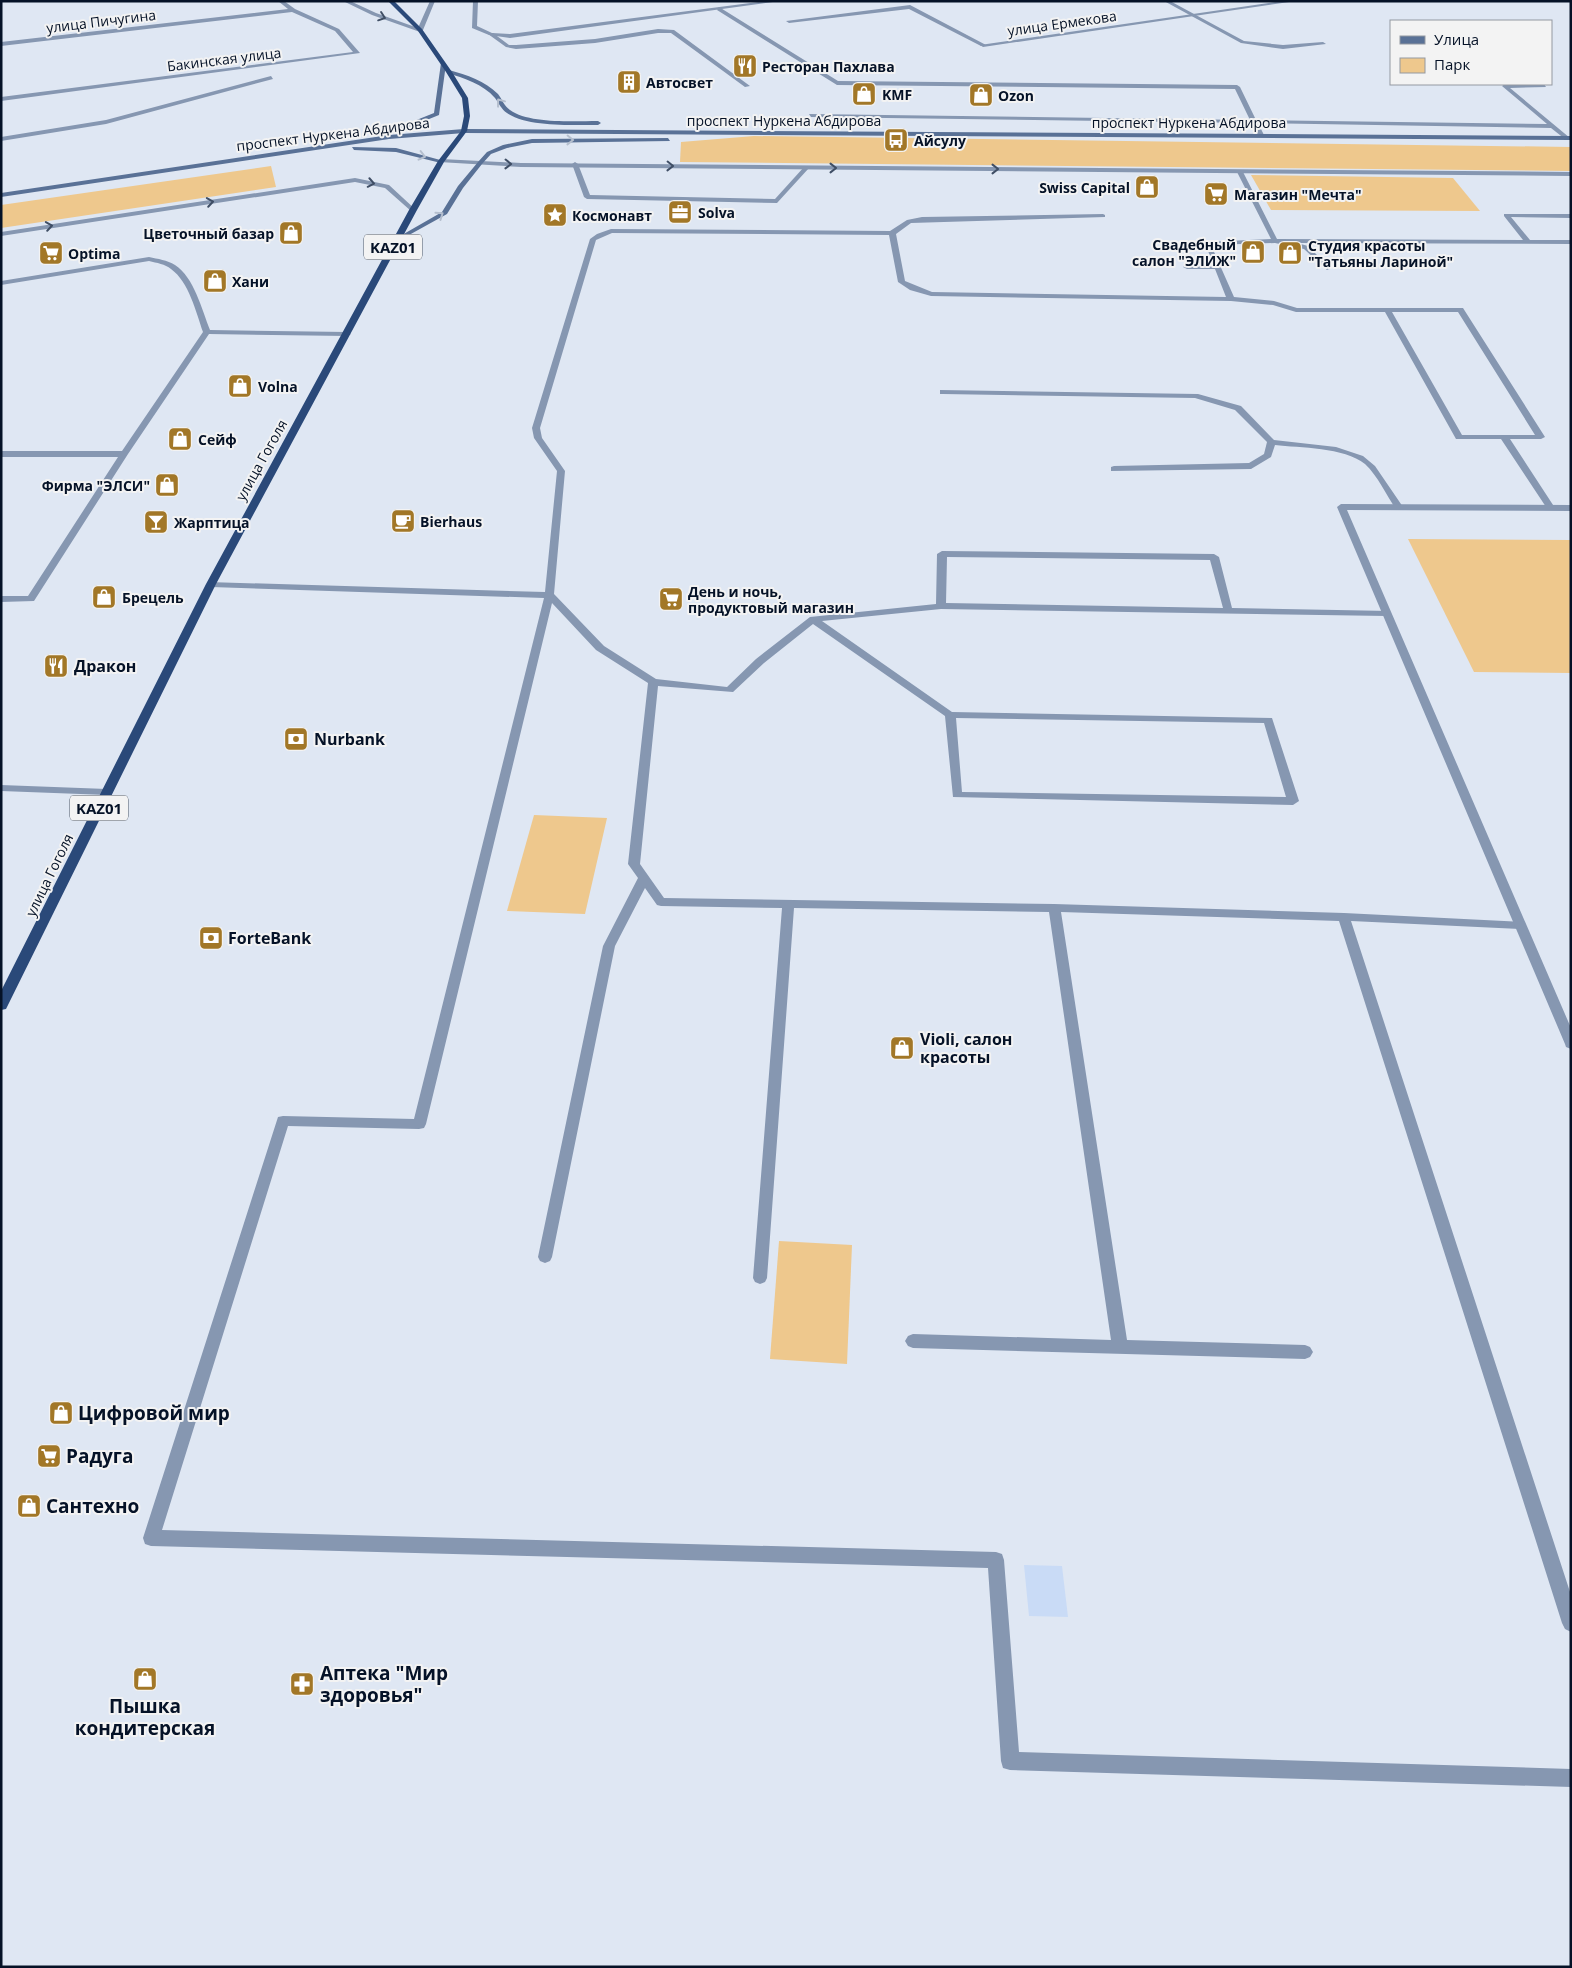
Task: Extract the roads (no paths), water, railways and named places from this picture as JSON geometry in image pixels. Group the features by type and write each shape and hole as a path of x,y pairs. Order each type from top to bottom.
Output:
{"highway":[{"path":"391,1 420,30 465,98 467,116 464,132"},
{"name":"улица Гоголя","path":"1,1005 211,584 413,210 442,161 464,132"}],"main road":[{"path":"343,144 400,129 437,114 443,64"},
{"path":"449,72 478,82 496,96 506,111 544,121 604,124"},
{"path":"632,125 700,132"},
{"name":"проспект Нуркена Абдирова","path":"1,195 389,137 464,132 755,132 1569,138"},
{"path":"398,239 445,213 460,187 489,154 506,146 532,141 662,140 755,132"},
{"path":"322,147 396,150 442,161"}],"street":[{"name":"Бакинская улица","path":"1,99 357,53 337,30 293,10 280,1"},
{"path":"345,1 374,14 420,30 433,1"},
{"path":"476,1 474,27 491,34 508,46 596,41 658,31 672,31 747,86"},
{"path":"491,34 510,36 536,34 778,1"},
{"path":"1166,1 1243,42 1283,47 1323,44"},
{"name":"улица Ермекова","path":"789,21 910,7 982,45 1294,1"},
{"path":"719,9 837,83 1237,87 1261,135"},
{"name":"улица Пичугина","path":"1,44 293,10"},
{"path":"1,139 106,122 271,78"},
{"path":"1502,85 1544,86"},
{"path":"1502,85 1551,126 1569,138"},
{"path":"811,115 1551,126"},
{"path":"442,161 480,164 806,168 1571,174"},
{"path":"575,164 587,196 777,201 806,168"},
{"path":"1240,172 1275,241"},
{"path":"1,234 355,180 387,186 413,210"},
{"path":"1528,242 1506,215 1571,216"},
{"path":"1103,216 922,219 909,221 892,233 611,232 599,235 593,239 536,428 538,438 561,471 549,595 419,1124 283,1122 151,1538 996,1560 1010,1762 1571,1778"},
{"path":"892,233 902,282 931,294 1231,299 1274,303 1296,310 1386,310 1460,310 1541,437 1459,437 1386,310"},
{"path":"1275,241 1306,247 1327,268"},
{"path":"1231,299 1207,243 1275,241 1571,242"},
{"path":"1,284 149,259 165,263 176,269 188,288 207,332"},
{"path":"1187,267 1218,267"},
{"path":"207,332 347,334"},
{"path":"1,599 31,599 124,454 207,332"},
{"path":"943,392 1196,396 1238,408 1270,442 1333,449 1366,461 1399,507"},
{"path":"1504,437 1551,508"},
{"path":"1114,469 1251,466 1268,455 1270,442"},
{"path":"1,454 124,454"},
{"path":"1570,1039 1342,507 1571,508"},
{"path":"941,606 942,554 1214,557 1228,609"},
{"path":"211,584 549,595 600,648 653,682 729,690 760,661 813,619 941,606 1228,609 1387,613"},
{"path":"813,619 950,716 1268,720 1293,801 957,796 950,716"},
{"path":"653,682 634,864 661,902 1054,908 1344,917 1520,925"},
{"path":"1,788 107,792"},
{"path":"545,1257 609,946 644,878"},
{"path":"760,1278 788,905"},
{"path":"1054,908 1120,1347"},
{"path":"1344,917 1571,1623"},
{"path":"913,1341 1305,1352"}],"place":[{"name":"Ресторан Пахлава","path":"745,66"},
{"name":"Автосвет","path":"629,82"},
{"name":"KMF","path":"864,94"},
{"name":"Ozon","path":"981,95"},
{"name":"Айсулу","path":"896,140"},
{"name":"Swiss Capital","path":"1147,187"},
{"name":"Магазин \"Мечта\"","path":"1216,194"},
{"name":"Solva","path":"680,212"},
{"name":"Космонавт","path":"555,215"},
{"name":"Цветочный базар","path":"291,233"},
{"name":"Свадебный салон \"ЭЛИЖ\"","path":"1253,252"},
{"name":"Optima","path":"51,253"},
{"name":"Студия красоты \"Татьяны Лариной\"","path":"1290,253"},
{"name":"Хани","path":"215,281"},
{"name":"Volna","path":"240,386"},
{"name":"Сейф","path":"180,439"},
{"name":"Фирма \"ЭЛСИ\"","path":"167,485"},
{"name":"Bierhaus","path":"403,521"},
{"name":"Жарптица","path":"156,522"},
{"name":"Брецель","path":"104,597"},
{"name":"День и ночь, продуктовый магазин","path":"671,599"},
{"name":"Дракон","path":"56,666"},
{"name":"Nurbank","path":"296,739"},
{"name":"ForteBank","path":"211,938"},
{"name":"Violi, салон красоты","path":"902,1048"},
{"name":"Цифровой мир","path":"61,1413"},
{"name":"Радуга","path":"49,1456"},
{"name":"Сантехно","path":"29,1506"},
{"name":"Пышка кондитерская","path":"145,1679"},
{"name":"Аптека \"Мир здоровья\"","path":"302,1684"}]}
